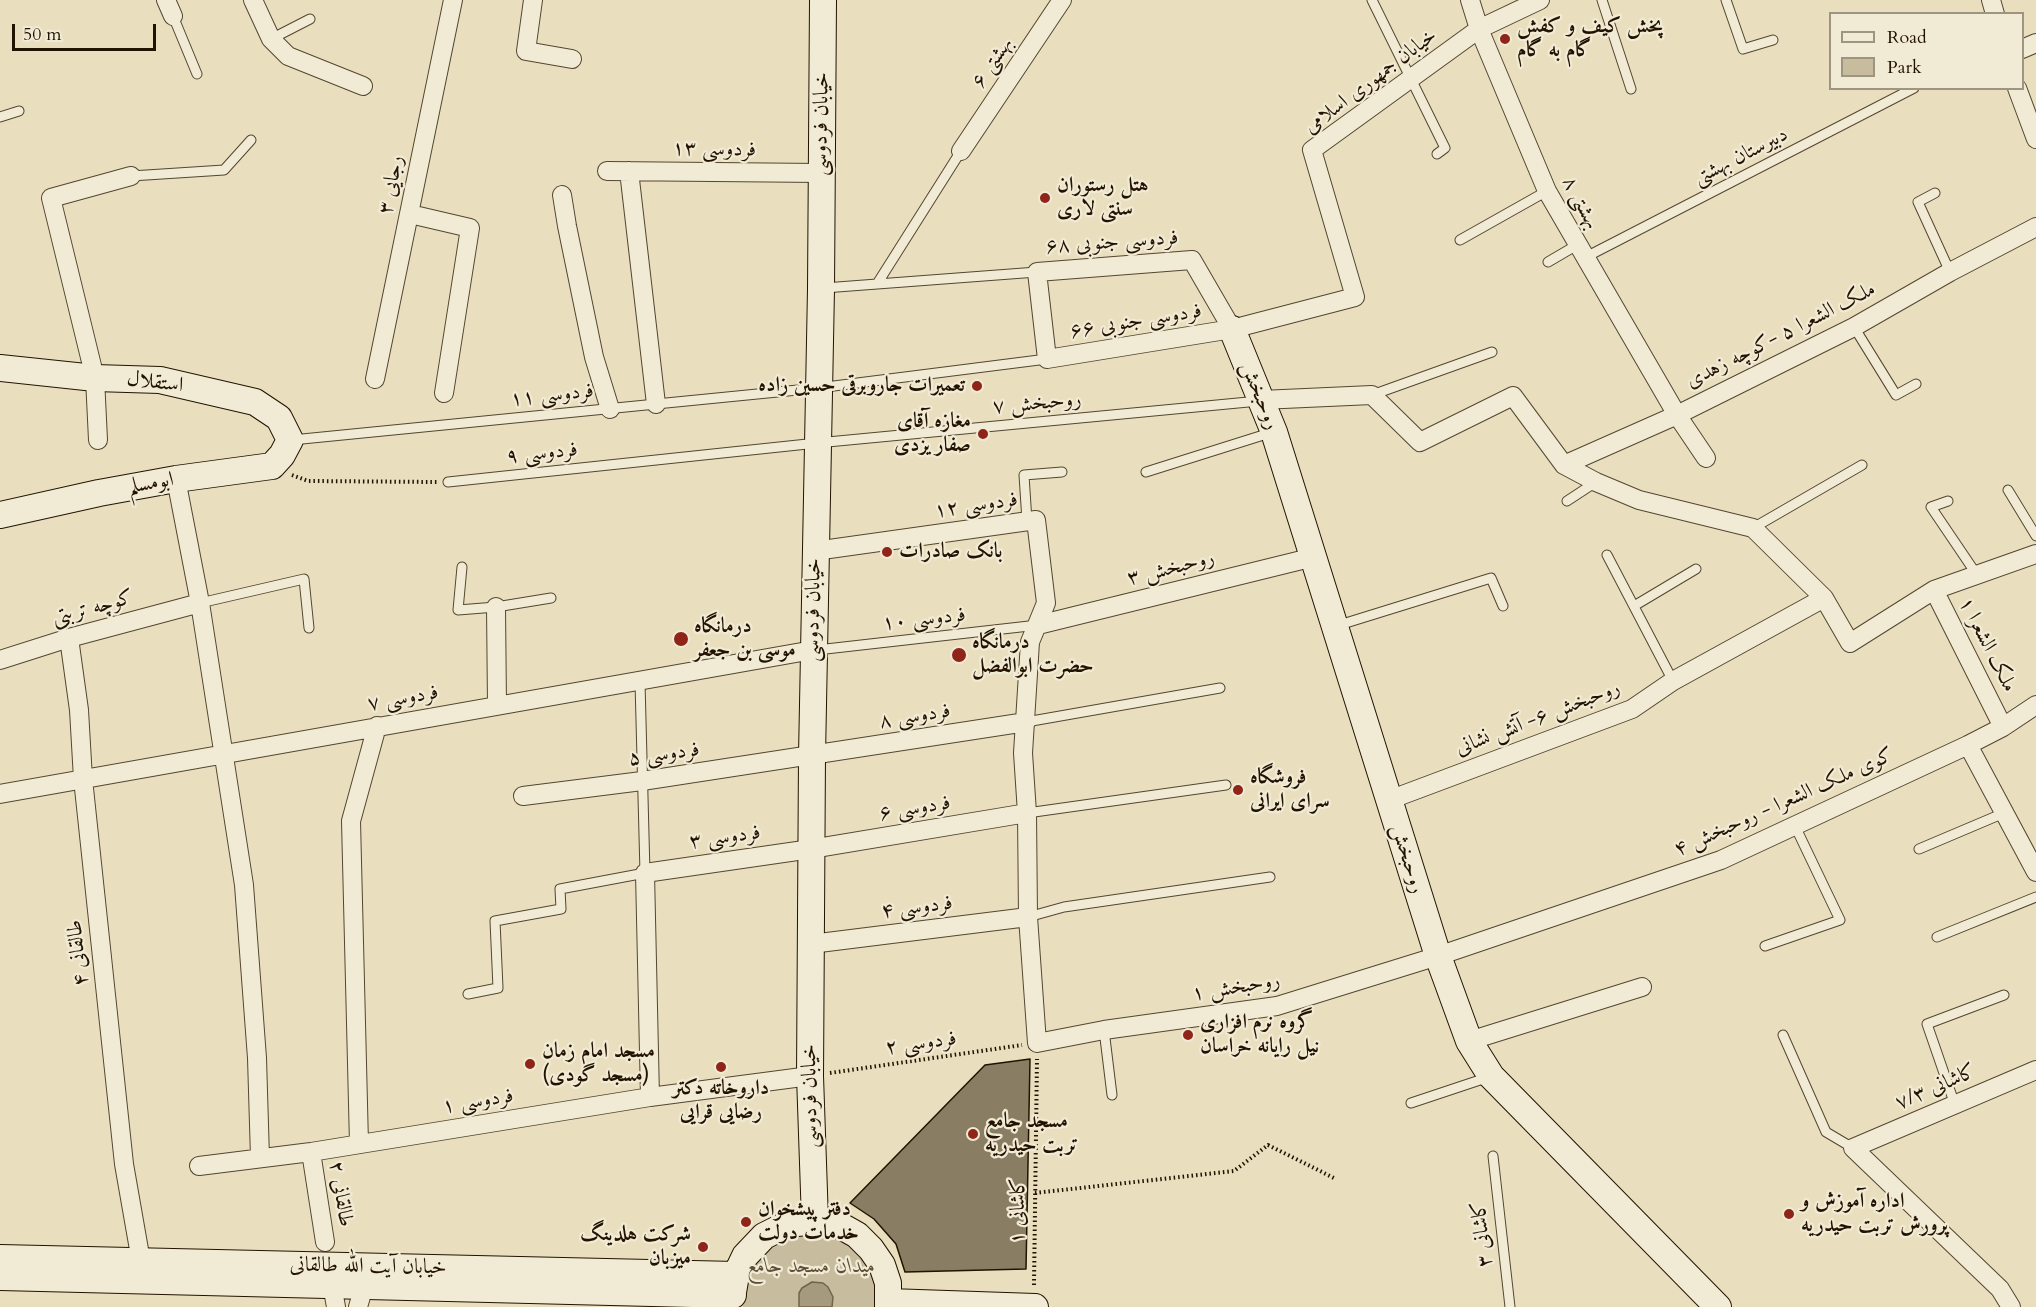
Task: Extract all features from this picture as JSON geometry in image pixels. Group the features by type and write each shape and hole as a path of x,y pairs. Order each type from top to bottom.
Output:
{"main road":[{"name":"خیابان فردوسی","path":"814,1221 810,1076 811,849 824,0"},
{"name":"روحبخش","path":"1232,330 1274,432 1438,956 1469,1041 1491,1076 1718,1307"},
{"name":"استقلال","path":"0,368 95,378 160,380 255,402 279,418 290,440"},
{"path":"272,466 282,455 290,440"},
{"name":"ابومسلم","path":"0,515 176,479 272,466"},
{"path":"734,1292 745,1256 764,1236 788,1224 814,1221 841,1226 857,1235 871,1249 882,1265 888,1283 889,1305 1034,1307"},
{"name":"خیابان آیت الله طالقانی","path":"0,1258 141,1261 330,1275 734,1292"},
{"name":"خیابان آیت الله طالقانی","path":"0,1277 330,1275 361,1297 734,1292"}],"street":[{"path":"253,0 271,39 288,56 363,86"},
{"name":"رجایی ۳","path":"375,379 453,0"},
{"path":"534,0 526,51 572,59"},
{"name":"بهشتی ۶","path":"961,151 1062,0"},
{"name":"بهشتی ۸","path":"1470,0 1479,29 1547,191 1677,415"},
{"name":"خیابان جمهوری اسلامی","path":"1232,330 1355,297 1312,150 1479,29 1540,0"},
{"path":"2018,90 2036,139"},
{"name":"فردوسی ۱۳","path":"607,171 820,173"},
{"path":"629,171 656,404"},
{"path":"98,440 95,378 51,198 131,176"},
{"path":"562,195 594,357 610,409"},
{"path":"410,214 470,228 444,393"},
{"name":"ملک الشعرا ۵ -کوچه زهدی","path":"1706,458 1677,415 1854,327 1950,272 2036,227"},
{"name":"فردوسی جنوبی ۶۸","path":"1037,272 1192,260 1232,330"},
{"path":"1037,272 1047,359"},
{"name":"فردوسی جنوبی ۶۶","path":"1047,359 1232,330"},
{"path":"1261,400 1372,395 1420,442 1513,396 1564,465 1596,482 1639,500 1753,528 1824,597"},
{"path":"1564,465 1677,415"},
{"path":"176,479 200,603 245,897 257,1059 260,1158"},
{"name":"فردوسی ۱۲","path":"815,550 1036,520 1046,603 1038,625"},
{"path":"1934,590 2036,554"},
{"name":"روحبخش ۳","path":"1038,625 1314,557"},
{"name":"ملک الشعرا ۱","path":"1824,597 1850,643 1934,590 2003,727"},
{"name":"روحبخش ۶- آتش نشانی","path":"1389,800 1632,709 1674,681 1824,597"},
{"name":"کوچه تربتی","path":"0,660 69,638 200,603"},
{"path":"496,607 497,705"},
{"path":"1037,1043 1028,917 1027,813 1023,753 1030,642 1038,625"},
{"name":"طالقانی ۴","path":"69,638 79,710 83,779 124,1164 141,1261"},
{"name":"فردوسی ۷","path":"0,794 813,650"},
{"name":"کوی ملک الشعرا - روحبخش ۴","path":"1438,956 1721,860 1968,745 2003,727 2036,705"},
{"name":"فردوسی ۸","path":"812,756 1026,722"},
{"path":"359,1144 351,820 377,726"},
{"path":"1968,745 2004,813 2029,842 2036,872"},
{"name":"فردوسی ۵","path":"523,796 812,756"},
{"name":"فردوسی ۶","path":"811,849 1027,813"},
{"name":"فردوسی ۳","path":"645,873 811,849"},
{"path":"645,873 650,1097"},
{"name":"فردوسی ۴","path":"811,944 1028,917"},
{"name":"روحبخش ۱","path":"1037,1043 1104,1030 1277,1006 1438,956"},
{"path":"1469,1041 1642,987"},
{"name":"کاشانی ۷/۳","path":"1853,1148 2036,1070"},
{"name":"فردوسی ۱","path":"199,1166 311,1152 650,1097 810,1076"},
{"path":"1853,1148 2000,1289 2011,1307"},
{"name":"طالقانی ۲","path":"311,1152 330,1275"}],"lane":[{"path":"1372,0 1445,148 1437,154"},
{"path":"1602,0 1631,89"},
{"path":"1726,0 1743,49 1773,40"},
{"path":"170,8 197,74"},
{"path":"271,39 310,19"},
{"name":"دبیرستان بهشتی","path":"1548,262 1580,251 1910,90"},
{"path":"0,117 19,111"},
{"path":"131,176 224,170 251,140"},
{"path":"877,284 961,151"},
{"path":"1461,240 1547,191"},
{"path":"1935,193 1918,202 1950,272"},
{"path":"821,289 1037,272"},
{"path":"1854,327 1896,395 1916,384"},
{"path":"1372,395 1492,352"},
{"name":"فردوسی ۱۱","path":"290,440 818,388 1047,359"},
{"name":"روحبخش ۷","path":"817,443 1261,400"},
{"path":"1146,472 1274,432"},
{"name":"فردوسی ۹","path":"448,482 817,443"},
{"path":"1753,528 1862,465"},
{"path":"1027,521 1024,475 1062,472"},
{"path":"1567,501 1596,482"},
{"path":"2008,490 2036,536"},
{"path":"1948,501 1931,507 1977,575"},
{"path":"1607,555 1674,681"},
{"path":"462,567 458,610 496,607 551,598"},
{"path":"1634,606 1696,569"},
{"path":"200,603 304,579 309,628"},
{"path":"1334,627 1491,579 1503,606"},
{"name":"فردوسی ۱۰","path":"813,650 1038,625"},
{"path":"468,994 498,988 495,921 561,909 560,889 645,873 640,682"},
{"path":"1026,722 1220,688"},
{"path":"1027,813 1226,785"},
{"path":"1919,849 2004,813"},
{"path":"1765,946 1840,920 1795,826"},
{"path":"1028,917 1064,907 1270,877"},
{"path":"1937,937 2036,897"},
{"path":"1955,1105 1927,1024 2004,995"},
{"path":"1104,1030 1112,1095"},
{"path":"1783,1035 1826,1132 1853,1148"},
{"path":"1411,1103 1491,1076"},
{"name":"کاشانی ۳","path":"1493,1156 1510,1307"}],"path":[{"path":"272,466 308,481 448,482"},
{"name":"فردوسی ۲","path":"810,1076 1037,1043"},
{"name":"کاشانی ۱","path":"1034,1307 1037,1043"},
{"path":"1035,1194 1234,1171 1268,1145 1334,1178"}],"green space":[{"name":"میدان مسجد جامع","path":"819,1227 869,1256 880,1307 743,1307 741,1296 747,1268 765,1244"}],"shaded area":[{"path":"812,1282 823,1283 828,1287 833,1297 832,1307 799,1307 799,1293 802,1288"}],"building":[{"name":"مسجد جامع تربت حیدریه","path":"1030,1059 1026,1269 905,1272 896,1244 874,1219 850,1203 985,1065"}],"place":[{"name":"پخش کیف و کفش گام به گام","path":"1505,39"},
{"name":"هتل رستوران سنتی لاری","path":"1045,198"},
{"name":"تعمیرات جاروبرقی حسین زاده","path":"977,386"},
{"name":"مغازه آقای صفار یزدی","path":"983,434"},
{"name":"بانک صادرات","path":"887,552"},
{"name":"درمانگاه موسی بن جعفر","path":"681,639"},
{"name":"درمانگاه حضرت ابوالفضل","path":"959,655"},
{"name":"فروشگاه سرای ایرانی","path":"1238,790"},
{"name":"گروه نرم افزاری نیل رایانه خراسان","path":"1188,1035"},
{"name":"مسجد امام زمان (مسجد گودی)","path":"530,1064"},
{"name":"داروخاته دکتر رضایی قرایی","path":"721,1067"},
{"name":"مسجد جامع تربت حیدریه","path":"973,1134"},
{"name":"اداره آموزش و پرورش تربت حیدریه","path":"1789,1214"},
{"name":"دفتر پیشخوان خدمات دولت","path":"746,1222"},
{"name":"شرکت هلدینگ میزبان","path":"703,1247"}]}
